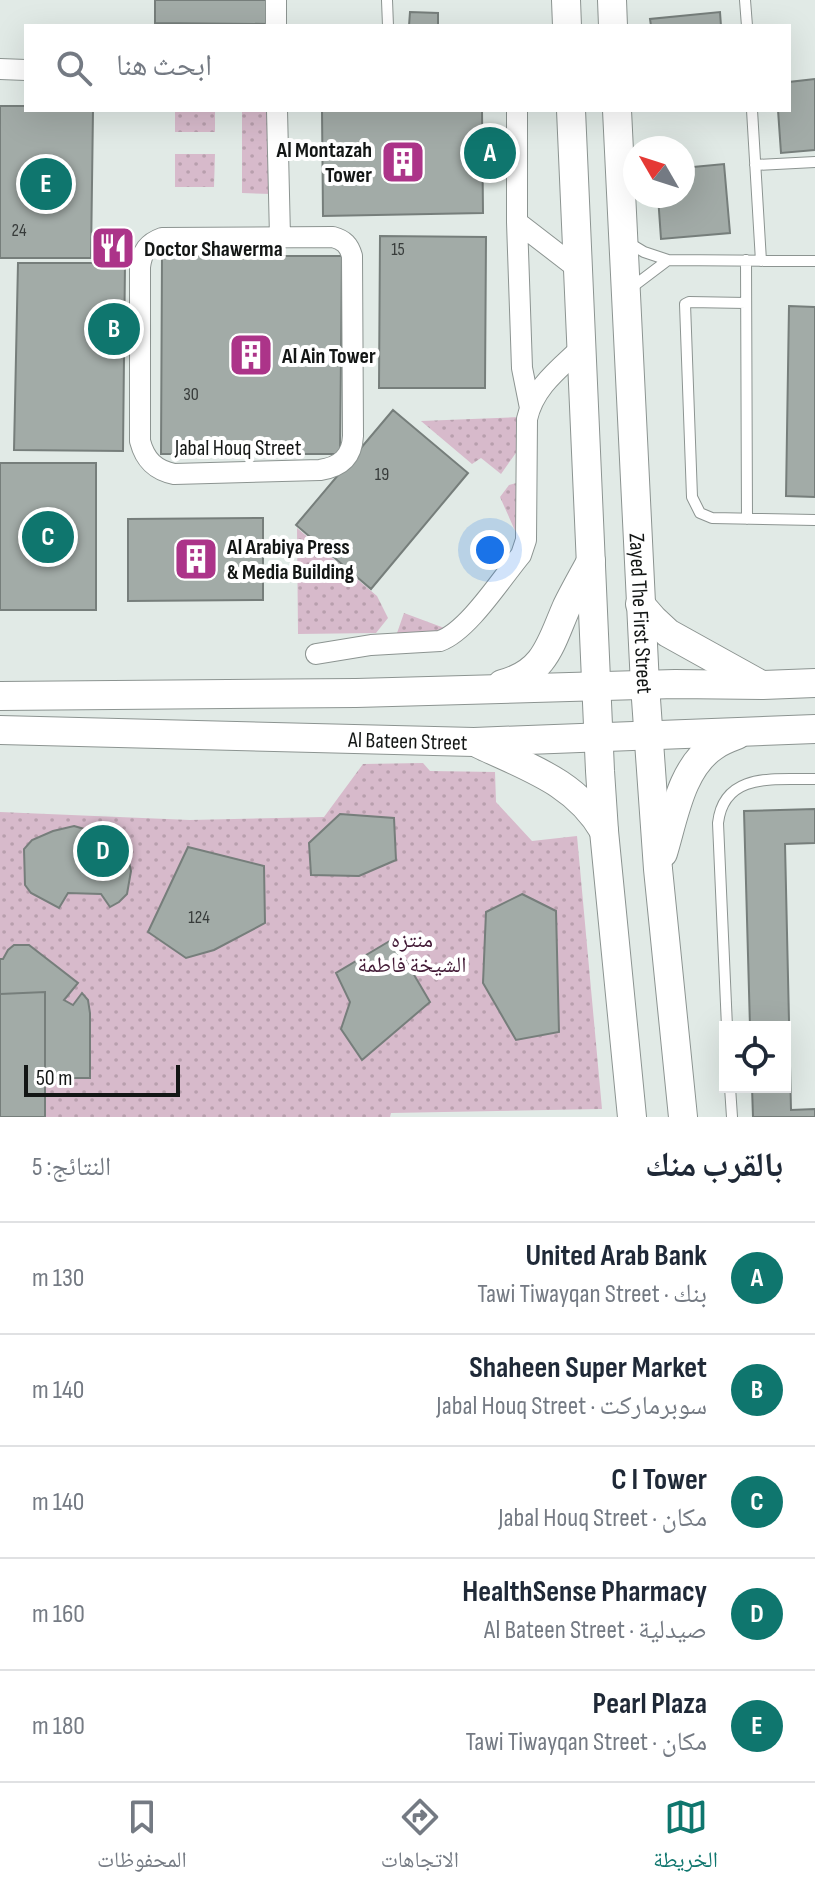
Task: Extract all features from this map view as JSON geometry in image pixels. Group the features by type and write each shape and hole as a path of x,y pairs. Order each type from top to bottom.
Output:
{"main road":[{"path":"566,0 567,24"},
{"path":"612,0 613,24"},
{"path":"571,112 598,737 631,1116"},
{"name":"Zayed The First Street","path":"617,112 645,685 658,869 683,1117"},
{"path":"474,691 514,681 539,664 592,560"},
{"path":"640,604 668,633 763,685"},
{"name":"Al Bateen Street","path":"0,696 474,691 815,683"},
{"name":"Al Bateen Street","path":"0,730 474,742 815,729"},
{"path":"658,869 682,792 695,764 716,744 744,732"},
{"path":"474,742 554,779 582,802 604,831"}],"street":[{"path":"276,0 276,24"},
{"path":"0,69 24,70"},
{"path":"277,112 280,237"},
{"path":"517,112 522,368 530,408"},
{"path":"517,222 578,269"},
{"name":"Jabal Houq Street","path":"280,237 333,237 340,239 350,249 353,436 349,453 336,466 320,470 164,472 148,460 140,441 140,267 143,252 162,238 280,237"},
{"path":"316,654 371,645 440,641 462,627 524,548 527,419 530,408 541,387 582,347"}],"lane":[{"path":"387,0 388,24"},
{"path":"745,0 747,24"},
{"path":"752,112 761,261"},
{"path":"755,165 815,162"},
{"path":"623,237 644,252 668,260 815,261"},
{"path":"626,293 668,260"},
{"path":"746,260 747,519"},
{"path":"746,303 685,304 692,497 696,508 706,517 815,520"},
{"path":"727,1021 718,823 721,806 732,791 748,782 815,779"},
{"path":"730,1093 732,1117"}],"green space":[{"path":"175,112 215,112 215,132 175,132"},
{"path":"242,112 270,112 271,194 242,193"},
{"path":"175,154 215,154 214,187 175,187"},
{"path":"520,417 518,450 501,474 481,458 472,464 421,421"},
{"path":"520,482 517,535 500,497 509,485"},
{"path":"297,528 377,596 388,618 376,633 298,634"},
{"path":"404,613 447,629 445,632 397,633"},
{"name":"منتزه الشيخة فاطمة","path":"423,763 430,771 495,772 496,802 532,841 577,836 602,1109 391,1113 390,1117 0,1117 0,812 190,820 324,817 363,764"}],"building":[{"path":"155,0 270,0 269,24 155,23"},
{"path":"410,12 438,13 438,24 409,24"},
{"path":"720,12 721,24 651,24 650,19"},
{"path":"815,79 815,150 781,153 778,112 791,112 791,82"},
{"path":"0,106 24,106 24,112 93,112 91,258 0,258"},
{"name":"Al Montazah Tower","path":"322,112 482,112 483,213 323,216"},
{"path":"724,164 730,233 661,239 659,208 695,208 695,167"},
{"path":"380,236 486,237 485,388 379,388"},
{"name":"Al Ain Tower","path":"162,256 342,256 340,454 161,454"},
{"path":"18,263 125,263 123,451 14,450"},
{"path":"789,306 815,307 815,497 786,496"},
{"path":"393,410 468,473 371,589 296,525"},
{"path":"0,463 96,463 96,610 0,610"},
{"name":"Al Arabiya Press & Media Building","path":"263,518 263,600 128,601 128,519"},
{"path":"815,809 815,843 785,844 789,1021 750,1021 744,811"},
{"path":"340,814 394,818 396,860 359,876 311,875 309,843"},
{"path":"74,826 105,835 126,849 131,871 127,894 110,907 101,894 68,893 59,908 31,893 25,885 24,849 32,840"},
{"path":"188,847 264,866 265,923 214,950 186,958 148,932"},
{"path":"522,894 556,911 559,1032 516,1040 483,983 486,912"},
{"path":"393,939 430,1002 362,1060 341,1029 350,1002 336,973"},
{"path":"14,945 29,945 78,983 64,1000 73,1005 82,993 88,1000 90,1078 45,1078 45,992 0,994 0,959"},
{"path":"45,992 45,1117 0,1117 0,994"},
{"path":"752,1093 791,1093 791,1110 815,1109 815,1117 753,1117"}],"place":[{"name":"United Arab Bank","path":"490,153"},
{"name":"Al Montazah Tower","path":"403,162"},
{"name":"Pearl Plaza","path":"46,184"},
{"name":"Doctor Shawerma","path":"113,248"},
{"name":"Shaheen Super Market","path":"114,329"},
{"name":"Al Ain Tower","path":"251,355"},
{"name":"C I Tower","path":"48,537"},
{"name":"Al Arabiya Press & Media Building","path":"196,559"},
{"name":"HealthSense Pharmacy","path":"103,851"}]}
